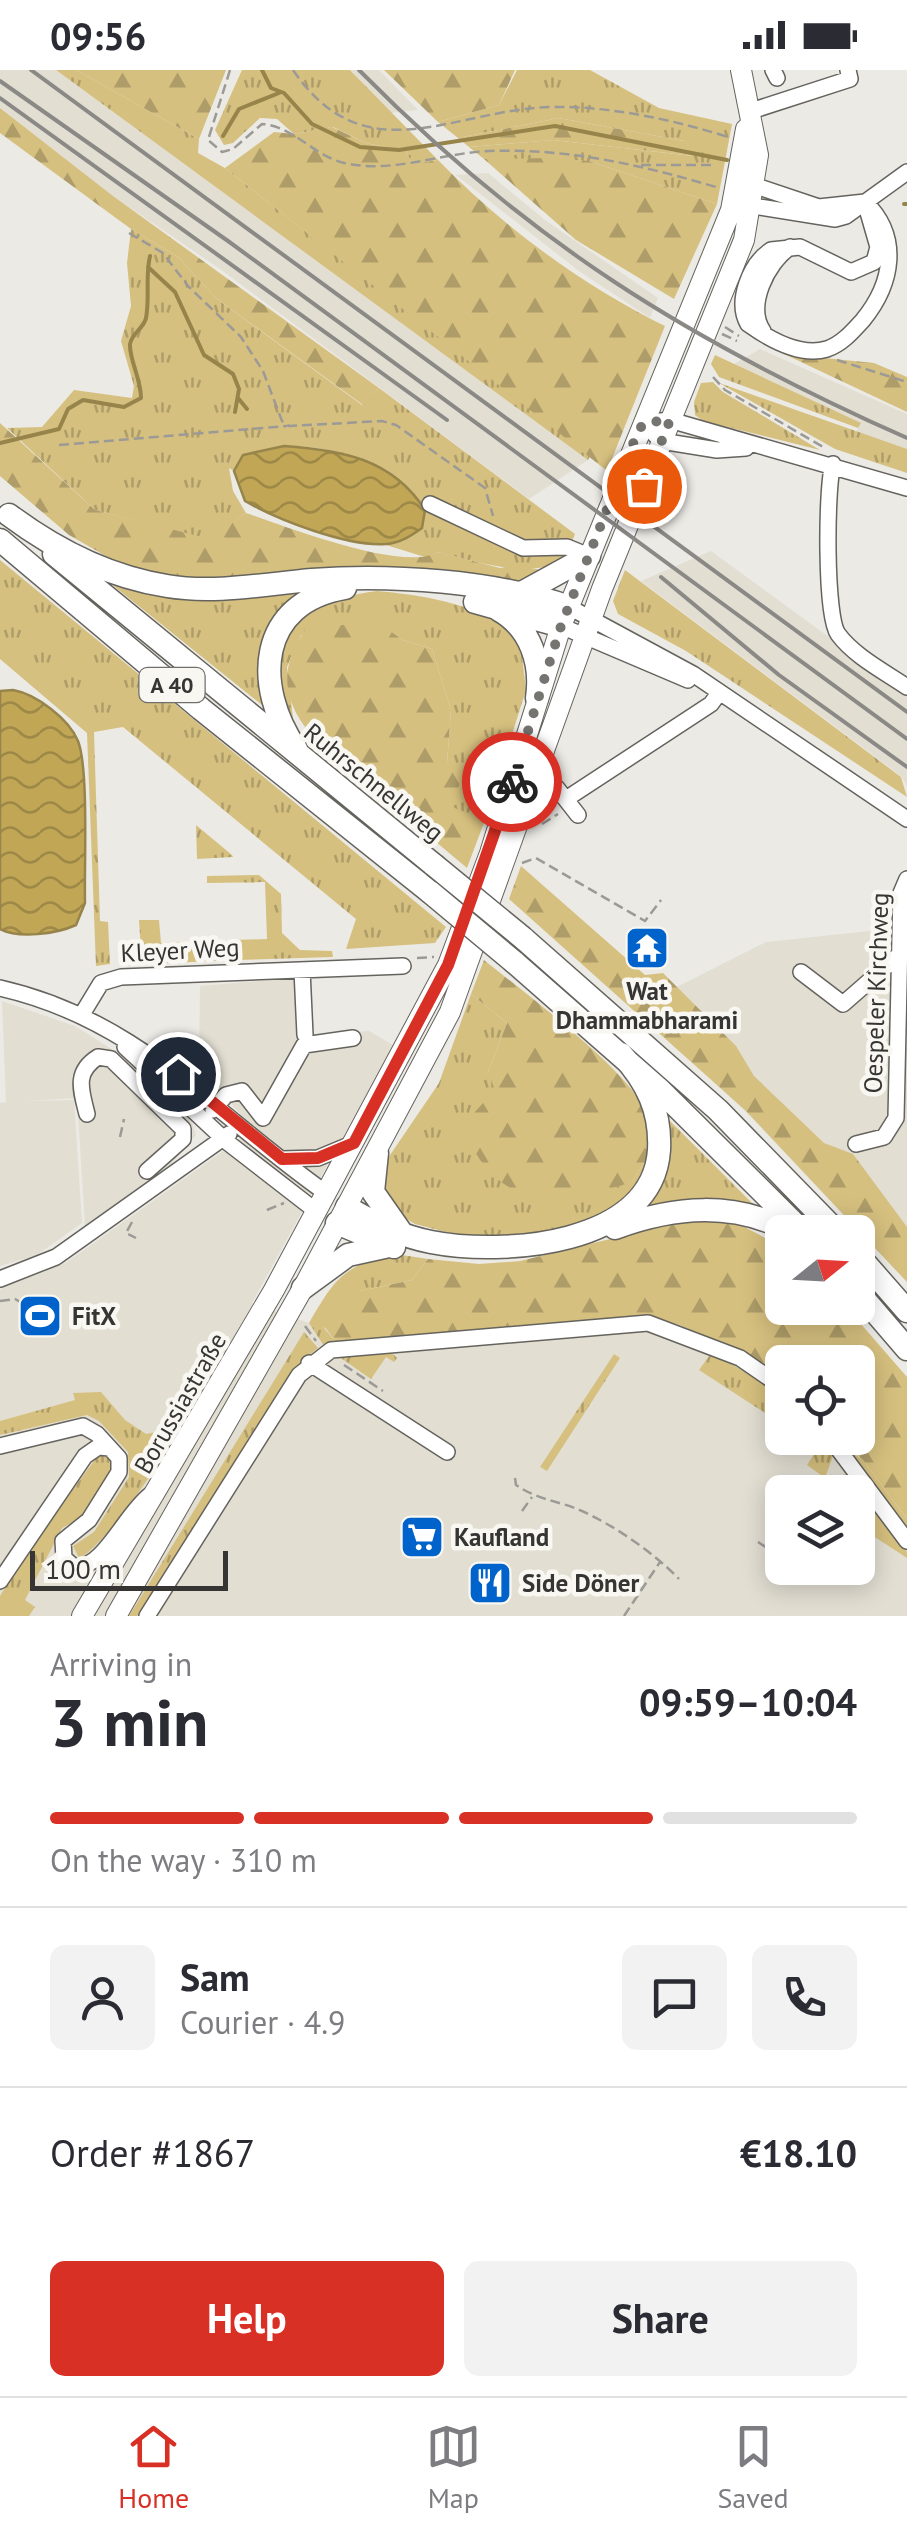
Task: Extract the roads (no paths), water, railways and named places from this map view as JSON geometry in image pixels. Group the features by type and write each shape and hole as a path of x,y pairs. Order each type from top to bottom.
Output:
{"highway":[{"path":"4,511 43,540 97,566 168,586 373,578 518,595 565,617"},
{"name":"Ruhrschnellweg","path":"4,511 523,938 718,1110 820,1215"},
{"name":"Ruhrschnellweg","path":"0,540 201,710 514,962 621,1054 786,1215"},
{"path":"518,595 589,556"},
{"path":"323,776 288,736 270,689 270,652 293,613 320,594 363,585 565,617"},
{"path":"492,606 508,614 530,644 539,680 536,698"},
{"path":"303,1288 348,1255 396,1240 472,1248 522,1246 589,1230 632,1209 657,1166 659,1128 650,1092 621,1054"},
{"path":"377,1153 373,1192 396,1240"},
{"path":"342,1215 396,1240 462,1258 524,1256 642,1219 695,1210 743,1213 765,1222"},
{"path":"875,1274 907,1311"},
{"path":"875,1312 907,1349"}],"main road":[{"path":"741,70 748,112 746,194"},
{"name":"Borussiastraße","path":"116,1616 303,1288 450,1012 589,626 744,240 746,194"},
{"name":"Borussiastraße","path":"82,1616 161,1486 321,1202 448,965 490,854 536,698 565,617 643,423 746,194"},
{"path":"321,1202 342,1215"}],"street":[{"path":"748,112 850,80 848,70"},
{"path":"746,194 834,220 907,172"},
{"path":"866,202 878,214 888,239 890,268 875,304 851,333 828,349 797,350 744,319 744,293 766,253 792,246 810,250 844,271 866,269 877,257 878,247 866,202"},
{"path":"643,423 670,420 760,448 831,459 907,488"},
{"path":"643,423 661,442 718,450 760,448"},
{"path":"831,459 829,604 834,626 845,642 907,687"},
{"path":"430,504 534,551 566,547 589,556"},
{"path":"565,617 719,693 907,819"},
{"path":"566,803 712,704 719,693"},
{"name":"Oespeler Kirchweg","path":"856,1144 884,1138 901,1117 900,892 907,878"},
{"path":"802,972 842,1004 899,955"},
{"name":"Kleyer Weg","path":"81,1016 94,992 109,979 404,962"},
{"path":"302,970 305,1034"},
{"path":"0,988 81,1016 141,1047 282,1159 321,1202"},
{"path":"81,1016 127,1049 222,1138 321,1202"},
{"path":"202,1117 226,1095 242,1090 263,1118 304,1044 352,1038"},
{"path":"87,1114 80,1078 89,1063 105,1056 184,1130 182,1139 147,1171"},
{"path":"0,1278 56,1257 222,1138 248,1132"},
{"path":"282,1159 318,1158 354,1143"},
{"path":"147,1616 308,1363 344,1348 648,1323 726,1351 765,1376"},
{"path":"308,1363 446,1452"},
{"path":"0,1446 83,1426 119,1458 119,1472 89,1520 65,1536 61,1547 68,1564 85,1568 98,1560 132,1509 161,1486"},
{"path":"0,1581 84,1456 98,1447 110,1448"},
{"path":"843,1455 907,1542"}],"water":[{"path":"284,446 345,454 381,468 412,492 425,510 422,528 405,539 370,544 294,524 245,501 234,471 243,455"},
{"path":"13,690 32,697 60,716 74,733 81,755 85,903 76,925 48,933 27,935 0,929 0,691"}],"waterway":[{"path":"262,70 271,88 284,93 312,124 360,147 399,150 555,126 727,160"},
{"path":"223,136 239,109 279,93"},
{"path":"0,443 59,429 68,409 83,400 124,407 141,398 130,344 146,318 150,256"},
{"path":"148,267 175,292 204,355 233,374 239,389 235,412"},
{"path":"238,398 247,409"}],"railway":[{"path":"31,70 907,712"},
{"path":"359,70 485,186 614,282 752,363 907,438"},
{"path":"0,81 228,241 907,739"},
{"path":"0,98 447,420"},
{"path":"661,577 779,675 907,767"}],"place":[{"name":"Wat Dhammabharami","path":"647,948"},
{"name":"FitX","path":"40,1316"},
{"name":"Kaufland","path":"422,1537"},
{"name":"Side Döner","path":"490,1583"}]}
